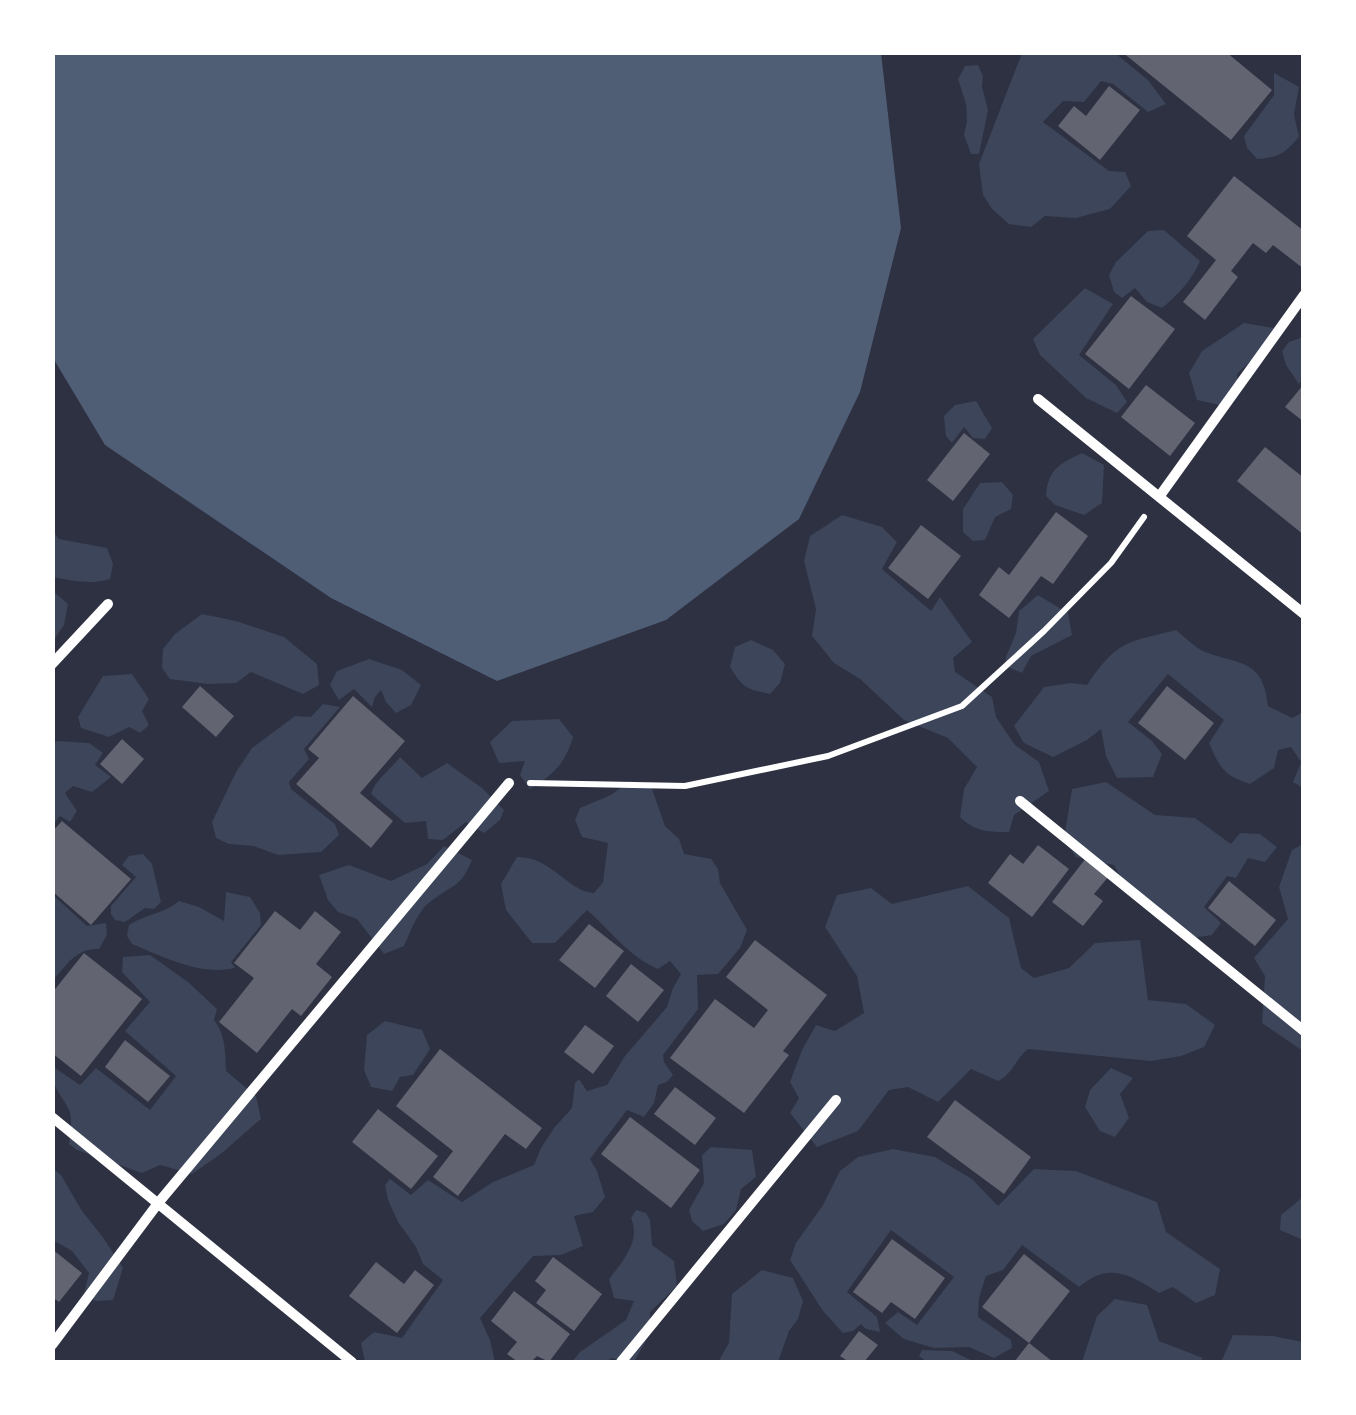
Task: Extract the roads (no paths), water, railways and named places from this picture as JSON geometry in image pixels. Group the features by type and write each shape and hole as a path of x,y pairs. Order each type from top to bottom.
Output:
{"street":[{"path":"1159,497 1304,295"},
{"path":"1038,399 1304,614"},
{"path":"52,664 108,604"},
{"path":"52,1345 158,1202 509,783"},
{"path":"1020,801 1304,1030"},
{"path":"621,1362 836,1100"},
{"path":"52,1117 352,1362"}]}
